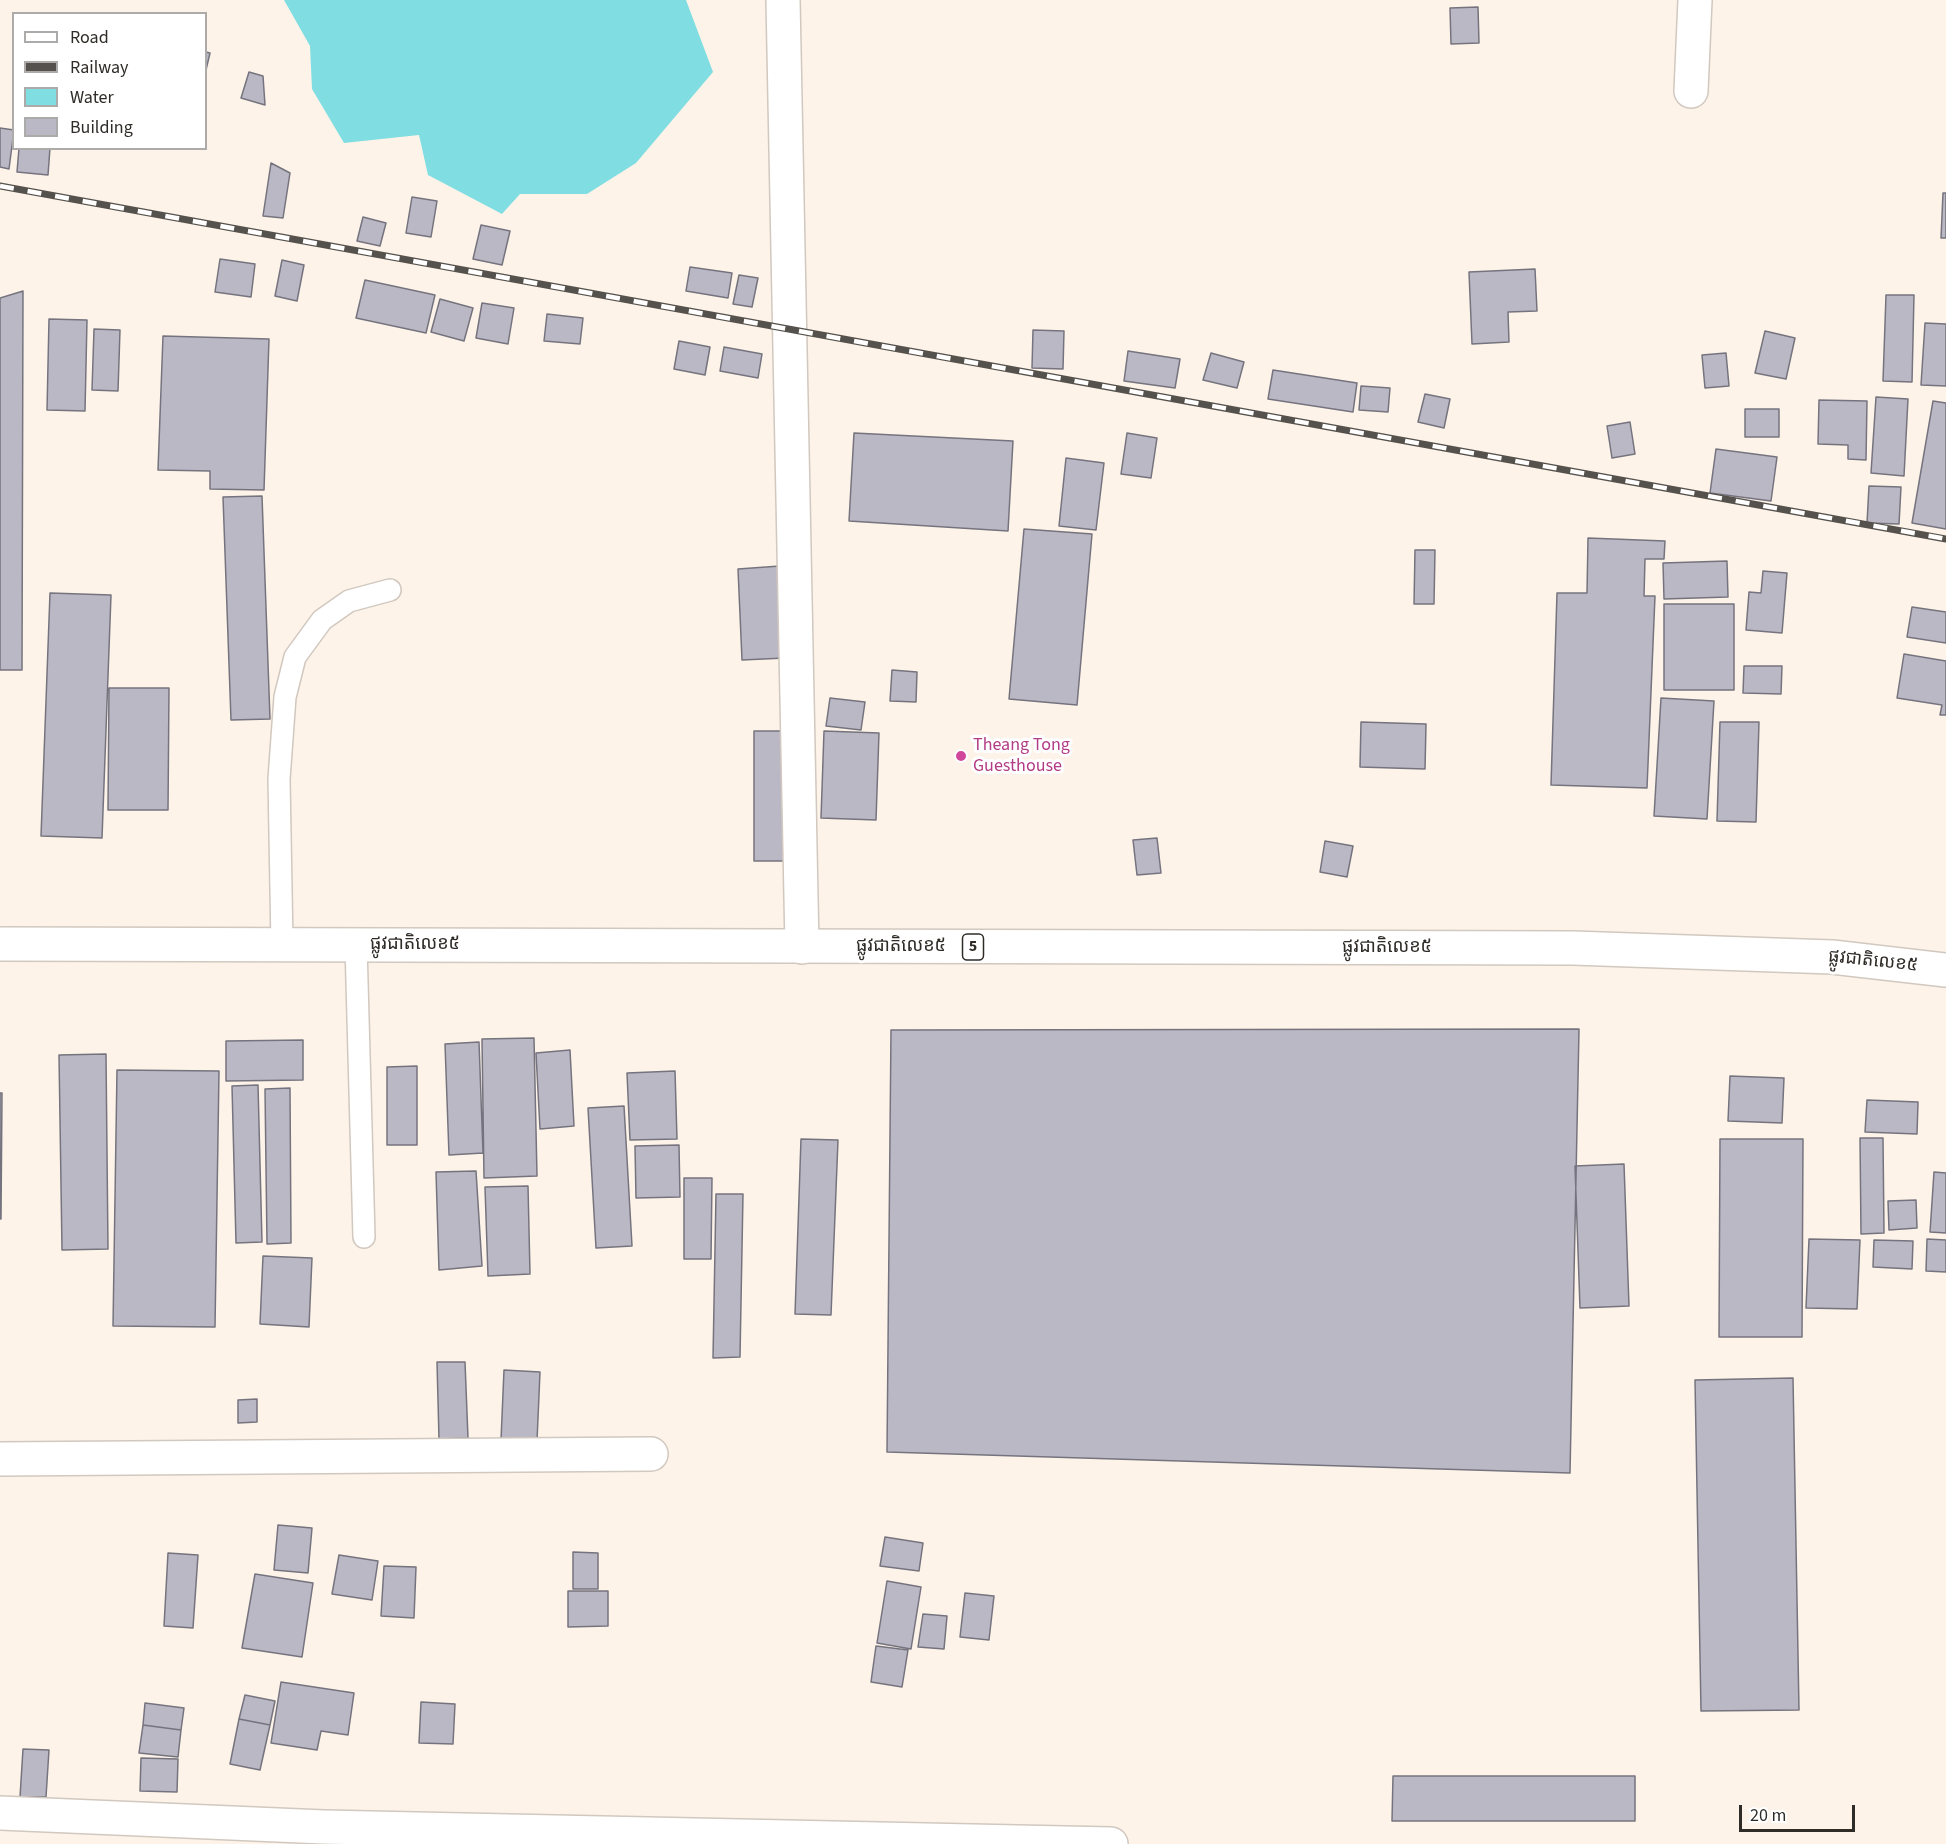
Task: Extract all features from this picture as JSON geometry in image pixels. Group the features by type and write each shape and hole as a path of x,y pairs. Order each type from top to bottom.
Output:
{"main road":[{"path":"783,0 802,946"},
{"path":"1691,91 1695,0"},
{"name":"ផ្លូវជាតិលេខ៥","path":"0,944 1573,948 1832,957 1946,970"},
{"path":"0,1459 651,1454"},
{"path":"0,1813 324,1827 1111,1844"}],"lane":[{"path":"282,945 279,779 285,697 295,657 322,620 349,601 390,590"},
{"path":"356,945 364,1237"}],"water":[{"path":"284,0 686,0 713,72 636,163 587,194 520,194 502,214 428,175 419,135 344,143 312,89 310,46"}],"building":[{"path":"1478,7 1479,43 1451,44 1450,8"},
{"path":"249,72 263,76 265,105 241,98"},
{"path":"0,128 12,130 9,169 0,167"},
{"path":"19,150 50,150 48,175 17,172"},
{"path":"271,163 290,173 283,218 263,216"},
{"path":"1943,193 1946,193 1946,238 1941,238"},
{"path":"412,197 437,201 431,237 406,233"},
{"path":"363,217 386,223 380,246 357,241"},
{"path":"481,225 510,231 502,265 473,259"},
{"path":"220,259 255,264 251,297 215,292"},
{"path":"282,260 304,265 297,301 275,296"},
{"path":"690,267 732,273 728,298 686,291"},
{"path":"1535,269 1537,311 1508,312 1509,342 1472,344 1469,272"},
{"path":"739,275 758,278 752,307 733,304"},
{"path":"365,280 435,295 426,333 356,318"},
{"path":"23,291 22,670 0,670 0,298"},
{"path":"1886,295 1914,295 1912,382 1883,381"},
{"path":"440,299 473,308 464,341 431,332"},
{"path":"482,303 514,308 508,344 476,338"},
{"path":"547,314 583,318 580,344 544,341"},
{"path":"49,319 87,320 85,411 47,410"},
{"path":"1925,323 1946,324 1946,386 1921,385"},
{"path":"94,329 120,330 118,391 92,390"},
{"path":"1033,330 1064,331 1063,369 1032,368"},
{"path":"1765,331 1795,338 1786,379 1755,373"},
{"path":"163,336 269,339 264,490 210,489 210,471 158,470"},
{"path":"679,341 710,347 705,375 674,369"},
{"path":"724,347 762,354 758,378 720,371"},
{"path":"1128,351 1180,359 1175,388 1124,381"},
{"path":"1211,353 1244,362 1237,388 1203,380"},
{"path":"1726,353 1729,386 1705,388 1702,355"},
{"path":"1273,370 1357,383 1353,412 1268,399"},
{"path":"1361,386 1390,388 1388,412 1359,410"},
{"path":"1425,394 1450,399 1444,428 1418,422"},
{"path":"1876,397 1908,399 1904,476 1871,473"},
{"path":"1819,400 1867,401 1866,460 1848,459 1848,445 1818,444"},
{"path":"1933,401 1946,403 1946,529 1912,523"},
{"path":"1745,409 1779,409 1779,437 1745,437"},
{"path":"1630,422 1635,454 1612,458 1607,426"},
{"path":"854,433 1013,441 1008,531 849,521"},
{"path":"1127,433 1157,438 1151,478 1121,474"},
{"path":"1716,449 1777,457 1771,501 1710,493"},
{"path":"1066,458 1104,463 1096,530 1059,526"},
{"path":"1869,486 1901,487 1899,524 1867,523"},
{"path":"262,496 270,719 231,720 223,497"},
{"path":"1024,529 1092,534 1077,705 1009,699"},
{"path":"1588,538 1665,541 1664,559 1645,559 1644,596 1655,596 1647,788 1551,785 1557,593 1587,593"},
{"path":"1415,550 1435,550 1434,604 1414,604"},
{"path":"1727,561 1728,597 1664,599 1663,563"},
{"path":"780,566 785,658 742,660 738,569"},
{"path":"1763,571 1787,573 1782,633 1746,630 1749,592 1761,593"},
{"path":"50,593 111,595 102,838 41,836"},
{"path":"1664,604 1734,604 1734,690 1664,690"},
{"path":"1912,607 1946,612 1946,643 1907,637"},
{"path":"1904,654 1946,661 1946,715 1940,715 1942,705 1897,698"},
{"path":"1744,666 1782,666 1781,694 1743,693"},
{"path":"892,670 917,672 916,702 890,701"},
{"path":"109,688 169,688 168,810 108,810"},
{"path":"830,698 865,702 861,730 826,726"},
{"path":"1661,698 1714,701 1707,819 1654,816"},
{"path":"1361,722 1426,724 1425,769 1360,767"},
{"path":"1720,722 1759,722 1756,822 1717,821"},
{"path":"754,731 785,731 785,861 754,861"},
{"path":"824,731 879,733 876,820 821,818"},
{"path":"1157,838 1161,873 1137,875 1133,840"},
{"path":"1325,841 1353,846 1347,877 1320,872"},
{"path":"1579,1029 1570,1473 887,1452 891,1030"},
{"path":"534,1038 537,1176 484,1178 482,1039"},
{"path":"303,1040 303,1080 226,1081 226,1041"},
{"path":"479,1042 483,1153 449,1155 445,1044"},
{"path":"570,1050 574,1126 540,1129 536,1053"},
{"path":"106,1054 108,1249 62,1250 59,1055"},
{"path":"417,1066 417,1145 387,1145 387,1067"},
{"path":"117,1070 219,1071 215,1327 113,1326"},
{"path":"675,1071 677,1139 630,1140 627,1073"},
{"path":"1730,1076 1784,1078 1782,1123 1728,1121"},
{"path":"258,1085 262,1242 236,1243 232,1086"},
{"path":"290,1088 291,1243 267,1244 265,1089"},
{"path":"0,1093 2,1093 1,1219 0,1219"},
{"path":"1867,1100 1918,1102 1917,1134 1865,1132"},
{"path":"624,1106 632,1246 596,1248 588,1108"},
{"path":"1860,1138 1883,1138 1884,1233 1861,1234"},
{"path":"801,1139 838,1140 831,1315 795,1314"},
{"path":"1720,1139 1803,1139 1802,1337 1719,1337"},
{"path":"679,1145 680,1197 636,1198 635,1146"},
{"path":"1624,1164 1629,1306 1580,1308 1575,1166"},
{"path":"476,1171 482,1266 439,1270 436,1172"},
{"path":"1934,1172 1946,1173 1946,1233 1930,1232"},
{"path":"684,1178 712,1178 711,1259 684,1259"},
{"path":"528,1186 530,1274 488,1276 485,1187"},
{"path":"716,1194 743,1194 740,1357 713,1358"},
{"path":"1916,1200 1917,1228 1889,1230 1888,1201"},
{"path":"1809,1239 1860,1240 1857,1309 1806,1308"},
{"path":"1927,1239 1946,1240 1946,1272 1926,1271"},
{"path":"1874,1240 1913,1241 1912,1269 1873,1267"},
{"path":"263,1256 312,1258 309,1327 260,1324"},
{"path":"437,1362 465,1362 468,1438 439,1439"},
{"path":"504,1370 540,1372 537,1441 501,1440"},
{"path":"1793,1378 1799,1710 1701,1711 1695,1380"},
{"path":"257,1399 257,1422 238,1423 238,1400"},
{"path":"278,1525 312,1528 308,1573 274,1570"},
{"path":"885,1537 923,1543 919,1571 880,1566"},
{"path":"573,1552 598,1553 598,1589 573,1589"},
{"path":"168,1553 198,1555 193,1628 164,1626"},
{"path":"339,1555 378,1561 372,1600 332,1594"},
{"path":"384,1566 416,1567 414,1618 381,1616"},
{"path":"255,1574 313,1583 302,1657 242,1648"},
{"path":"887,1581 921,1587 911,1649 877,1643"},
{"path":"568,1591 608,1591 608,1626 568,1627"},
{"path":"965,1593 994,1596 989,1640 960,1637"},
{"path":"923,1614 947,1616 944,1649 918,1647"},
{"path":"876,1646 908,1650 902,1687 871,1682"},
{"path":"281,1682 354,1693 348,1735 321,1731 317,1750 271,1743"},
{"path":"245,1695 275,1701 270,1725 239,1719"},
{"path":"421,1702 455,1704 453,1744 419,1743"},
{"path":"145,1703 184,1708 181,1730 143,1725"},
{"path":"239,1719 270,1725 260,1770 230,1764"},
{"path":"143,1725 181,1730 178,1757 139,1753"},
{"path":"23,1749 49,1750 46,1797 20,1797"},
{"path":"141,1758 178,1759 177,1792 140,1791"},
{"path":"1393,1776 1635,1776 1635,1821 1392,1821"}],"railway":[{"path":"0,186 1946,539"}],"place":[{"name":"Theang Tong Guesthouse","path":"961,756"}]}
